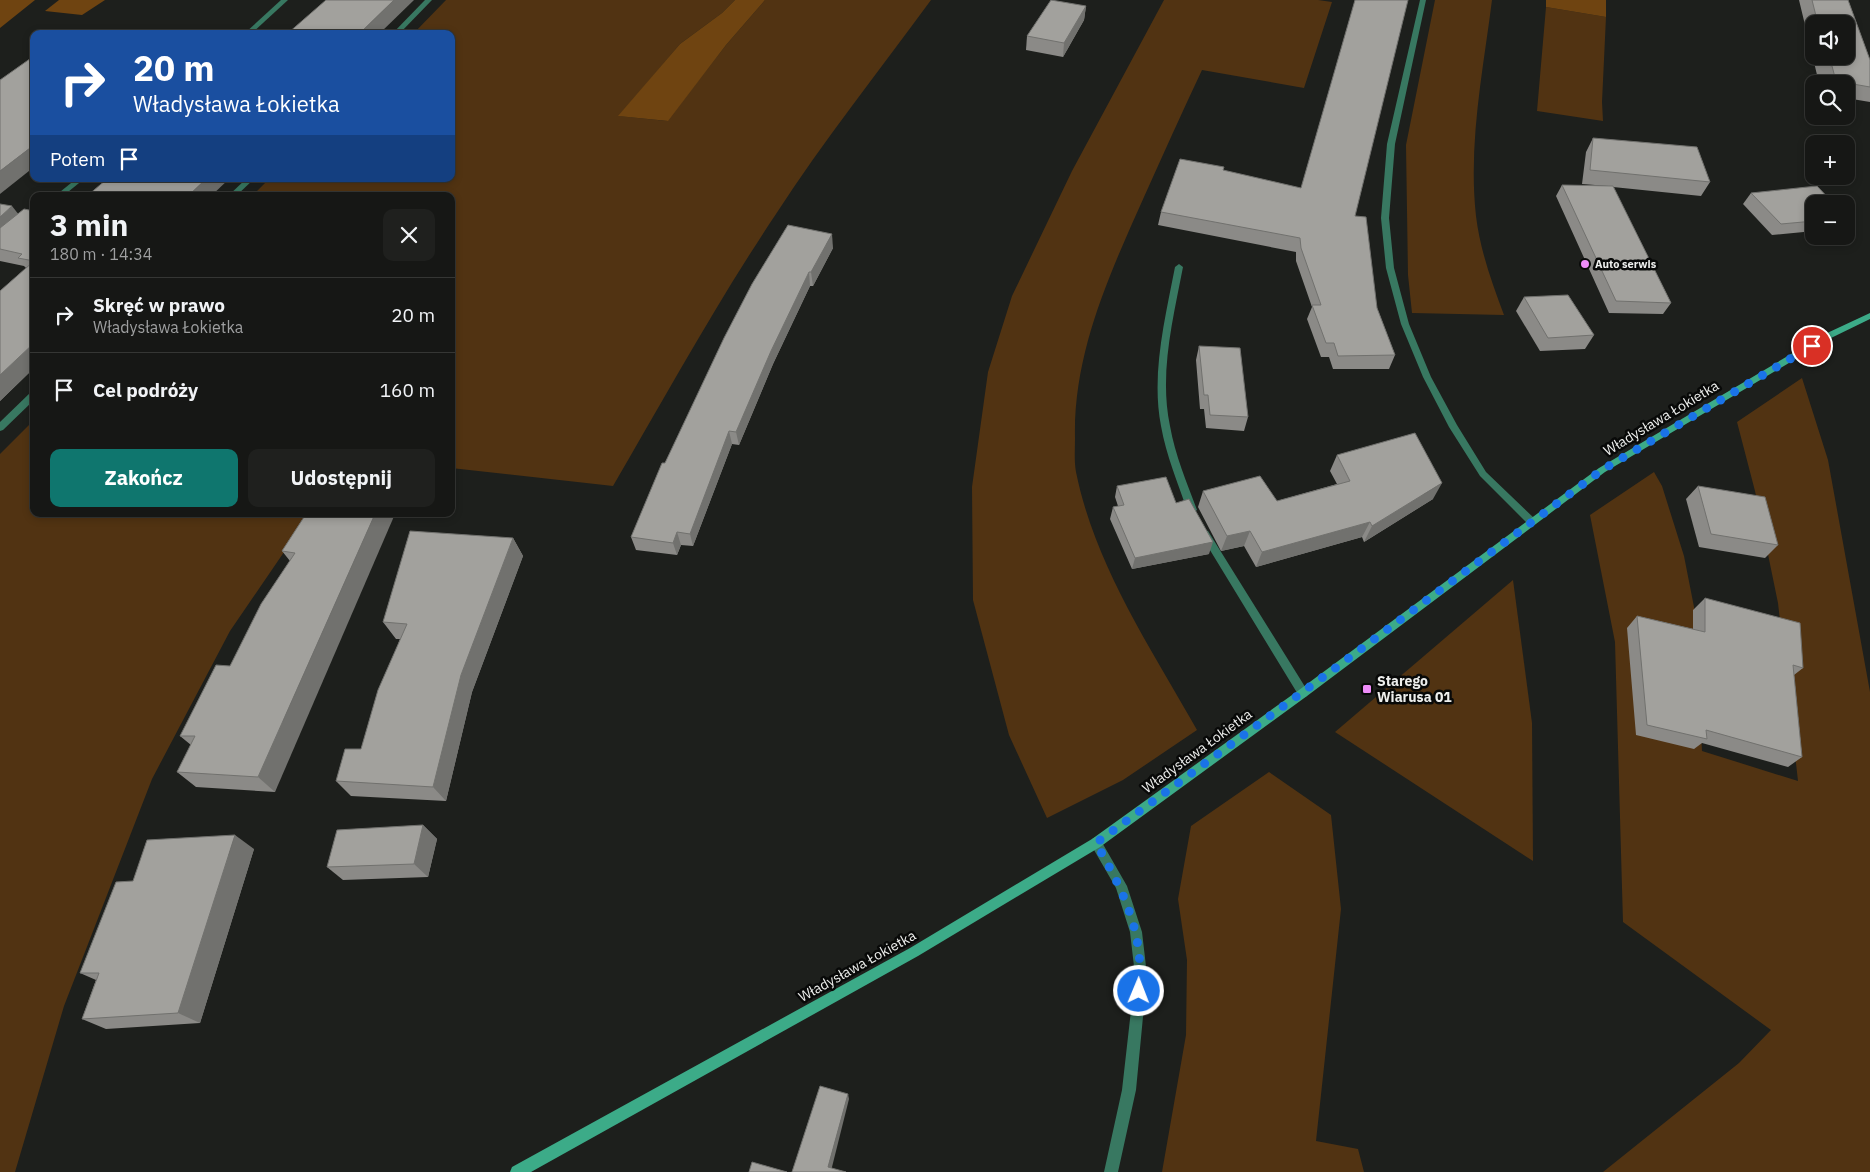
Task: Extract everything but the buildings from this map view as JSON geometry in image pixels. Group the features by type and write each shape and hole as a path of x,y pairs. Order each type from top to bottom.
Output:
{"street":[{"path":"251,30 285,0"},
{"path":"399,30 429,0"},
{"path":"1423,0 1391,144 1385,218 1390,268 1405,324 1427,377 1453,427 1482,474 1532,522"},
{"path":"64,192 76,182"},
{"path":"236,192 247,182"},
{"path":"1179,267 1168,324 1161,383 1165,426 1178,471 1199,524 1303,693"},
{"name":"Władysława Łokietka","path":"517,1172 914,952 1096,843 1303,693 1602,470 1828,336 1870,316"},
{"path":"0,428 30,398"},
{"path":"1096,843 1121,886 1136,932 1141,976 1129,1090 1111,1172"}],"shaded area":[{"path":"0,0 35,0 0,28"},
{"path":"59,0 105,0 82,15 45,11"},
{"path":"446,0 735,0 722,13 680,44 619,116 667,121 726,45 765,0 931,0 813,159 754,247 692,349 613,486 455,468 455,192 256,192 266,182 455,182 455,30 417,30"},
{"path":"735,0 765,0 726,45 668,121 618,116 680,44 722,13"},
{"path":"1164,0 1318,0 1332,2 1304,88 1202,70 1131,226 1096,314 1080,375 1076,406 1076,472 1096,540 1126,606 1197,730 1123,780 1047,818 1009,735 973,600 972,487 988,372 1012,296 1072,171"},
{"path":"1435,0 1492,0 1475,135 1474,189 1476,216 1483,254 1504,315 1412,313 1408,275 1406,145"},
{"path":"1546,0 1606,0 1606,17 1546,7"},
{"path":"1546,7 1606,17 1602,102 1603,121 1537,111"},
{"path":"1802,378 1828,460 1870,692 1870,1172 1603,1172 1739,1063 1771,1030 1623,922 1615,642 1590,515 1654,472 1662,486 1684,556 1694,607 1702,751 1798,781 1778,603 1755,491 1737,422"},
{"path":"30,424 30,517 308,517 230,631 152,779 64,1006 15,1172 0,1172 0,454"},
{"path":"1513,580 1532,723 1533,861 1335,732"},
{"path":"1269,772 1331,815 1341,909 1316,1141 1358,1149 1364,1172 1162,1172 1186,1035 1187,960 1178,899 1191,826"}],"place":[{"name":"Auto serwis","path":"1585,264"},
{"name":"Starego Wiarusa 01","path":"1367,689"}],"route":[{"path":"1139,991 1141,976 1136,932 1121,886 1096,843 1276,713 1602,470 1812,346"}]}
